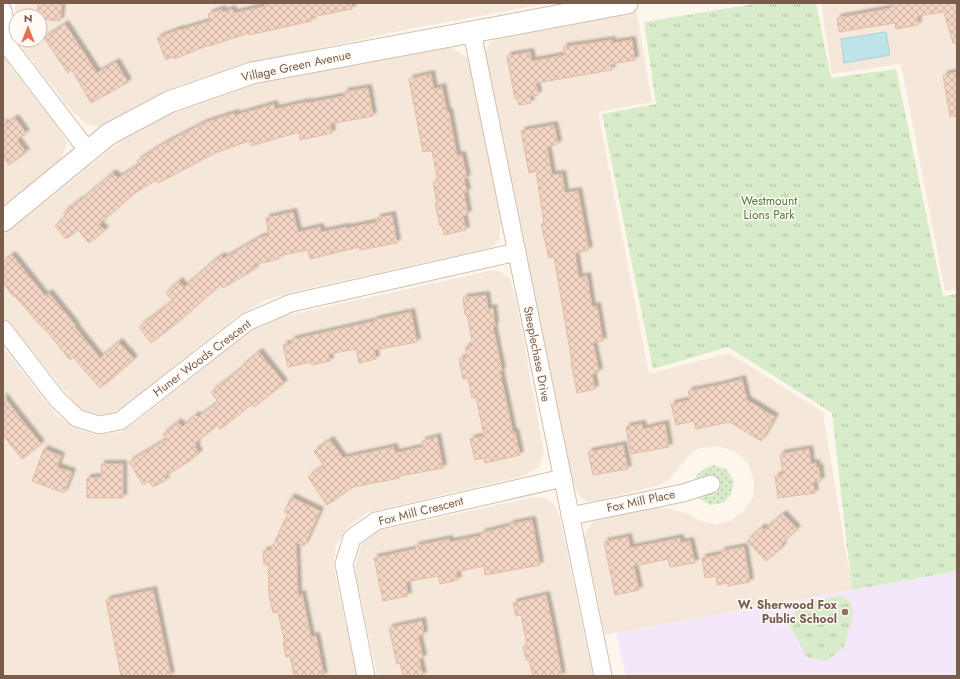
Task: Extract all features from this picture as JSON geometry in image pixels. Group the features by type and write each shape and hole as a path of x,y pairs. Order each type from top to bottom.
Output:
{"street":[{"name":"Village Green Avenue","path":"3,221 109,134 169,102 252,74 627,3"},
{"path":"3,11 10,48 88,151"},
{"name":"Steeplechase Drive","path":"472,32 603,676"},
{"name":"Huner Woods Crescent","path":"3,329 57,399 77,418 99,425 120,421 247,322 291,303 517,252"},
{"name":"Fox Mill Crescent","path":"366,676 344,564 352,538 376,521 563,478"},
{"name":"Fox Mill Place","path":"570,516 683,493 711,484"}],"shaded area":[{"path":"15,3 550,3 409,29 248,64 181,85 146,101 100,126 86,124 70,109 23,49 48,48 48,8 15,8"},
{"path":"821,3 957,3 957,289 945,291 901,64 832,74"},
{"path":"636,9 652,102 598,112 649,374 729,353 823,412 852,590 605,635 584,535 594,520 646,508 668,508 688,514 700,521 715,524 729,521 743,512 753,497 754,481 748,463 736,452 717,446 697,449 686,459 668,481 656,486 595,501 584,501 578,493 571,478 485,51 490,43 499,34"},
{"path":"445,45 459,52 470,60 501,223 499,240 491,248 295,291 266,300 236,317 125,406 109,415 92,413 78,407 3,315 3,236 125,138 172,112 254,84"},
{"path":"3,51 10,66 59,128 67,143 61,159 3,206"},
{"path":"494,270 501,272 510,279 515,295 544,452 539,467 523,476 366,513 348,527 335,547 334,569 357,676 3,676 3,348 58,417 77,429 97,435 121,432 249,332 285,316"},
{"path":"545,497 555,505 560,519 593,676 377,676 355,570 357,557 362,543 377,531 530,498"},
{"name":"W. Sherwood Fox Public School","path":"957,571 957,676 626,676 616,633"}],"green space":[{"name":"Westmount Lions Park","path":"760,3 816,3 831,78 896,69 943,296 957,294 957,571 852,590 832,413 728,347 653,369 602,114 656,104 644,22"},
{"path":"713,465 726,469 734,481 731,495 723,503 710,505 696,497 695,480 698,473"},
{"path":"840,596 850,602 853,615 844,647 826,661 807,657 789,624 800,604"}],"water":[{"path":"886,32 890,55 844,63 841,39"}],"building":[{"path":"38,3 62,3 60,21 48,20 48,8 38,8"},
{"path":"264,3 352,3 352,9 311,17 312,21 249,35 249,33 209,45 174,59 174,56 166,60 157,38 180,29 210,21 208,14 222,9 223,12 232,9 234,13 265,6"},
{"path":"891,3 957,3 957,43 953,43 944,12 917,16 918,25 896,29 895,23 839,32 837,18 892,8"},
{"path":"65,24 97,73 116,62 128,82 91,103 72,70 68,73 48,44 48,35"},
{"path":"612,40 612,43 632,40 635,60 611,64 612,70 536,83 538,95 530,96 531,103 519,105 517,98 515,99 507,56 530,52 532,61 565,55 563,47"},
{"path":"957,72 957,116 950,117 943,75"},
{"path":"431,74 434,89 442,87 447,112 449,112 457,156 462,155 467,178 464,179 467,192 464,193 468,214 463,216 466,230 444,235 442,226 440,226 435,204 437,203 433,182 438,181 432,151 423,152 409,79"},
{"path":"368,88 373,116 330,124 332,133 300,140 299,132 251,146 249,141 215,153 158,183 156,180 133,194 99,224 105,230 89,243 78,230 66,239 55,226 66,216 63,213 80,201 113,173 118,178 139,165 137,161 162,145 204,123 235,113 236,115 274,104 275,109 345,96 344,92"},
{"path":"15,118 26,133 17,140 26,152 9,165 3,157 3,122 5,125"},
{"path":"554,125 558,144 547,147 552,175 562,174 565,193 578,191 589,250 575,253 579,278 587,276 592,307 597,306 603,341 593,343 599,372 592,374 595,389 577,393 554,257 549,258 541,224 544,223 536,171 529,173 521,131"},
{"path":"293,212 298,232 320,227 321,232 347,228 377,222 377,218 392,215 397,243 360,250 359,247 310,259 308,250 278,256 279,259 253,265 255,269 223,288 221,284 151,343 139,327 173,301 166,293 179,281 184,287 222,256 223,259 259,238 269,235 266,218"},
{"path":"12,255 45,296 49,293 100,358 119,342 134,359 100,388 73,357 70,360 50,335 15,296 14,297 3,283 3,262"},
{"path":"486,295 488,309 493,308 495,326 493,327 502,371 500,372 513,433 515,432 520,455 485,463 484,458 475,460 470,439 484,436 476,397 472,398 468,378 463,379 459,359 467,357 465,347 473,346 467,314 465,315 463,298"},
{"path":"411,312 417,342 374,350 376,359 359,363 356,349 329,354 330,361 312,365 311,362 288,367 283,345 292,343 291,340"},
{"path":"259,352 284,383 254,407 252,404 220,429 217,425 195,443 197,445 195,447 199,453 164,477 166,480 153,487 149,481 143,485 129,462 167,439 163,434 178,422 182,427 196,415 198,417 218,402 211,392 242,368 241,367"},
{"path":"742,379 747,400 775,417 761,441 730,422 696,429 694,421 676,425 671,404 690,400 688,391"},
{"path":"3,396 41,444 22,459 3,435"},
{"path":"642,424 643,429 665,424 669,447 631,454 626,427"},
{"path":"437,437 443,468 399,476 400,478 353,487 327,505 308,477 324,466 314,451 330,440 343,458 394,447 395,453 423,447 422,441"},
{"path":"623,445 628,469 593,475 588,452"},
{"path":"44,449 61,456 57,467 72,472 64,493 32,481"},
{"path":"809,449 811,464 816,463 816,468 819,467 821,481 813,482 815,493 778,498 775,476 783,475 780,454"},
{"path":"101,464 123,464 123,498 87,498 87,478 102,477"},
{"path":"291,497 320,511 304,546 296,542 298,595 302,594 311,637 316,636 324,676 294,676 290,656 286,657 283,643 285,643 278,612 273,613 269,596 268,564 264,565 263,551 271,550 288,513 284,512"},
{"path":"783,514 797,529 781,544 783,546 766,561 747,541 762,527 764,530"},
{"path":"532,520 540,565 485,575 484,566 456,572 458,580 440,584 438,576 406,582 408,596 383,601 374,558 416,549 415,546 449,539 450,542 481,536 481,533 510,526 510,524"},
{"path":"628,537 630,548 680,538 681,543 690,541 695,563 670,567 668,559 634,566 639,590 615,595 604,542"},
{"path":"744,547 750,582 728,586 728,583 717,585 716,576 705,578 702,558 722,554 721,551"},
{"path":"153,590 171,676 121,676 106,600"},
{"path":"546,595 562,676 533,676 529,660 526,660 523,646 527,645 521,615 516,616 513,603"},
{"path":"422,621 424,635 418,636 423,658 419,659 423,676 403,676 400,663 397,664 389,628"}],"place":[{"name":"W. Sherwood Fox Public School","path":"845,612"}]}
